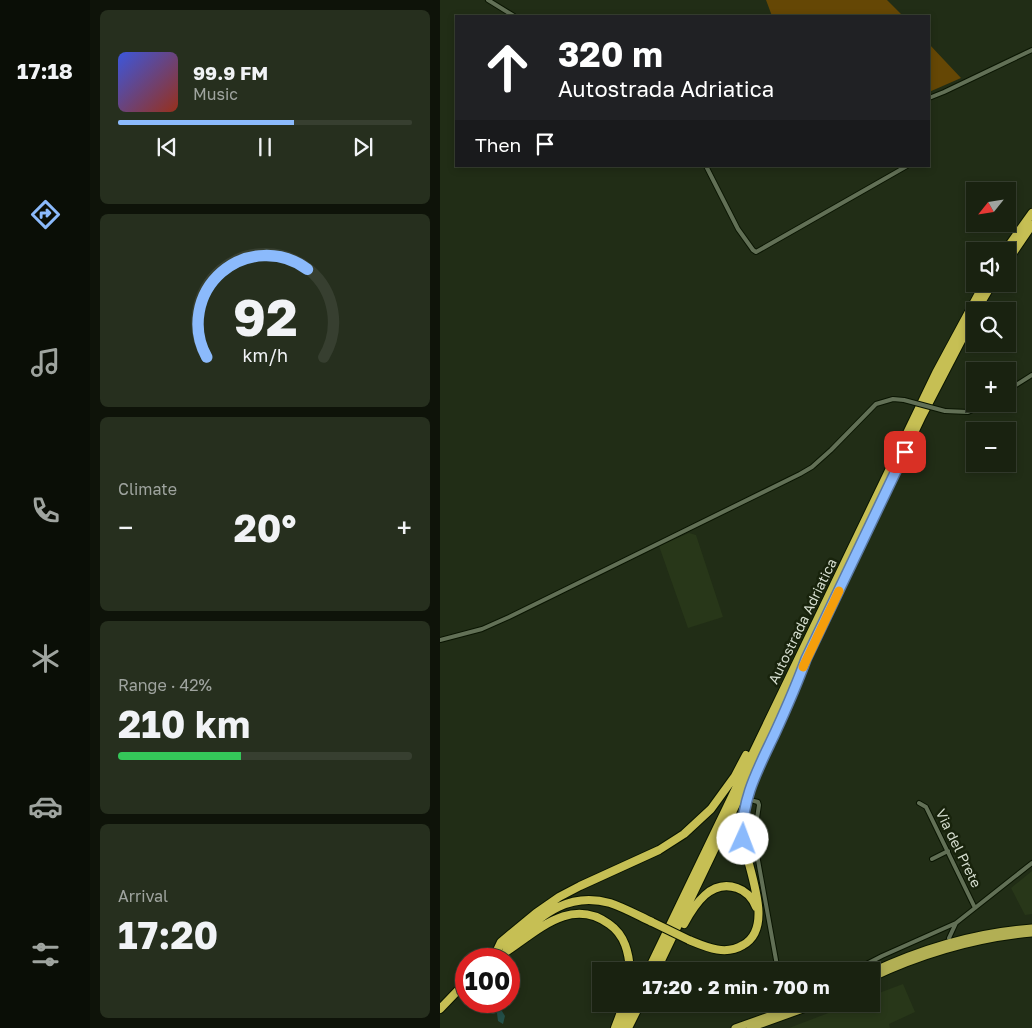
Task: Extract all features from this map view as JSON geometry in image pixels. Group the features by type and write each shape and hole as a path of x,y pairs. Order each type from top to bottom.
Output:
{"highway":[{"path":"1011,242 1032,213"},
{"path":"1016,248 1032,225"},
{"name":"Autostrada Adriatica","path":"652,962 936,373 980,292"},
{"name":"Autostrada Adriatica","path":"660,962 921,418 966,331"},
{"path":"506,948 541,917 562,904 593,900 610,903 689,940 717,950 735,949 750,940 758,927 759,918 756,895 744,849 742,829 745,807 749,791 796,687 806,659"},
{"path":"498,948 501,942 546,906 580,886 659,850 692,827 710,809 735,776 778,699"},
{"path":"661,962 696,903 715,888 728,886 745,892 754,903 759,918"},
{"path":"513,948 556,918 586,914 596,917 616,929 627,949 629,962"},
{"path":"880,968 942,945 990,934 1032,928"},
{"path":"880,974 907,962 962,944 1003,936 1032,933"},
{"path":"440,1009 455,993"},
{"path":"615,1028 621,1012"},
{"path":"621,1028 628,1012"},
{"path":"628,1028 636,1012"},
{"path":"735,1028 780,1012"},
{"path":"750,1028 795,1012"}],"street":[{"path":"488,0 512,15"},
{"path":"930,98 1032,50"},
{"path":"707,167 738,229 756,252 905,167"},
{"path":"1016,385 1032,375"},
{"path":"440,640 482,630 800,474 812,467 831,450 876,404 893,399 945,411 966,412"},
{"path":"754,801 758,802 759,805 754,838 776,962"},
{"name":"Via del Prete","path":"919,803 926,807 975,908"},
{"path":"932,859 948,851"},
{"path":"870,962 956,923 1032,863"},
{"path":"949,938 956,923"}],"shaded area":[{"path":"766,0 887,0 902,15 772,15"},
{"path":"930,45 961,78 930,92"},
{"path":"689,533 696,535 723,617 688,628 659,546"},
{"path":"1032,871 1032,914 1025,915 1011,888"},
{"path":"903,984 915,1012 889,1024 890,1028 789,1028 831,1012 880,1012 880,993"}],"water":[{"path":"497,1013 503,1013 505,1016 503,1024 498,1021"}],"slow traffic":[{"path":"803,667 839,591"}],"route":[{"path":"743,839 743,820 749,791 796,687 806,659 905,452"}]}
